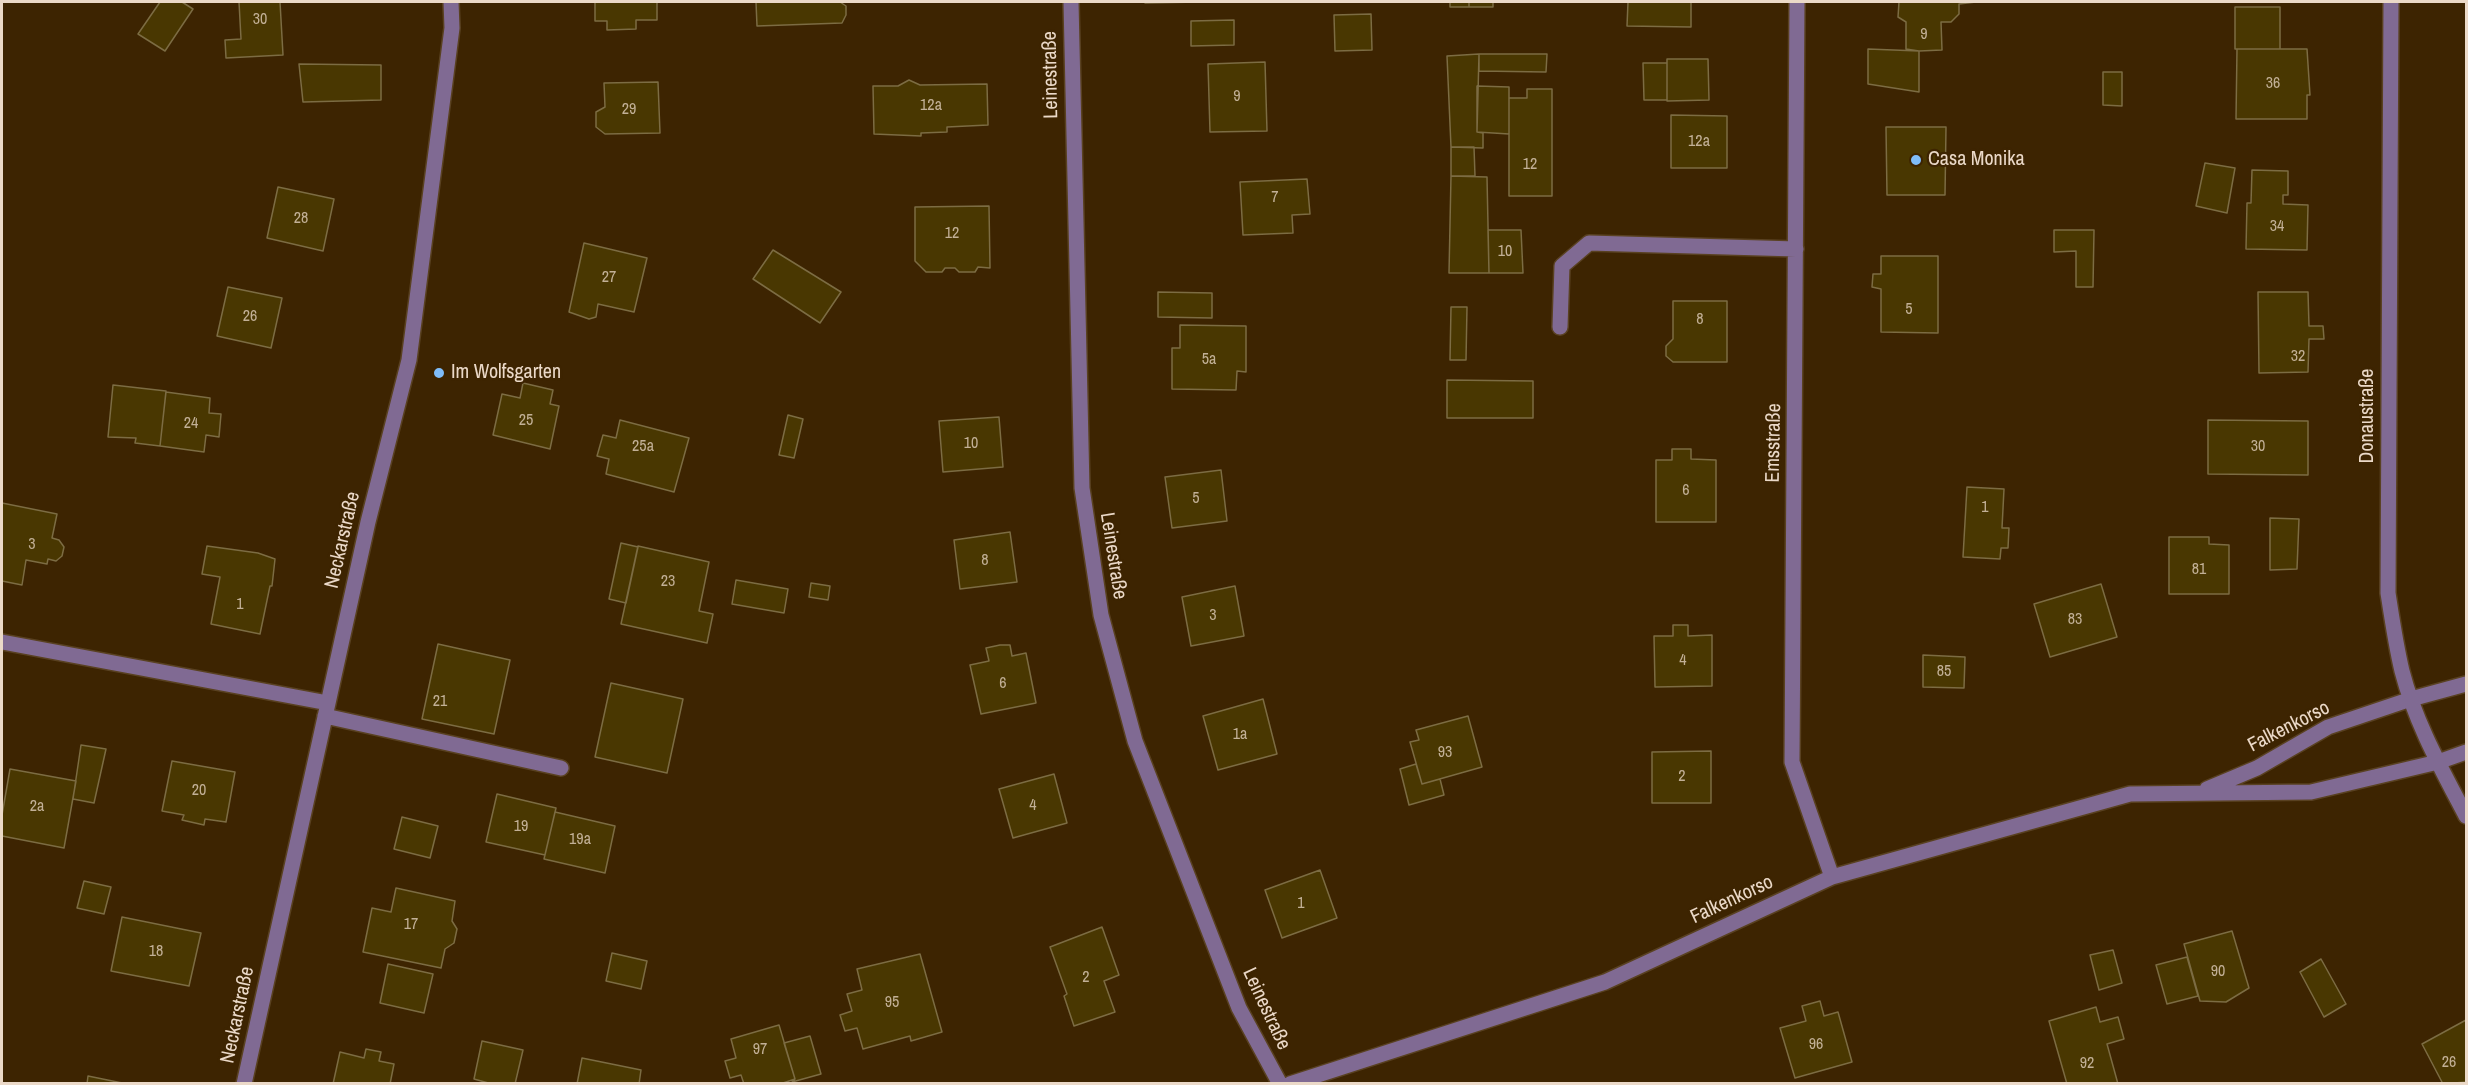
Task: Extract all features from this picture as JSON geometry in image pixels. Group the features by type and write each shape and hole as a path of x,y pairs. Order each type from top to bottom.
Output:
{"street":[{"name":"Neckarstraße","path":"244,1083 368,522 409,360 452,28 451,2"},
{"name":"Leinestraße","path":"1071,2 1082,489 1101,615 1135,741 1239,1008 1280,1083"},
{"name":"Emsstraße","path":"1797,2 1792,762 1832,877"},
{"name":"Donaustraße","path":"2391,2 2388,593 2402,671 2411,699 2438,762 2466,816"},
{"path":"1560,327 1562,266 1589,243 1796,249"},
{"path":"2,642 327,710 561,768"},
{"name":"Falkenkorso","path":"2201,791 2257,768 2328,727 2411,699 2466,684"},
{"name":"Falkenkorso","path":"1290,1083 1605,982 1832,877 2130,794 2201,791 2311,792 2438,762 2466,752"}],"building":[{"path":"160,2 182,2 193,9 165,51 138,34"},
{"path":"239,2 280,2 283,55 226,58 225,40 241,39"},
{"path":"595,2 657,2 657,20 636,20 636,29 607,30 607,21 595,21"},
{"path":"756,2 840,2 846,6 846,15 842,23 757,26"},
{"path":"1145,2 1200,2 1145,3"},
{"path":"1450,2 1469,2 1469,7 1450,7"},
{"path":"1469,2 1493,2 1493,7 1469,7"},
{"path":"1628,2 1691,2 1691,27 1627,26"},
{"path":"1899,2 1976,2 1959,4 1959,14 1951,22 1941,22 1942,50 1919,51 1906,49 1906,22 1898,17"},
{"path":"2235,7 2280,7 2280,49 2235,49"},
{"path":"1371,14 1372,50 1335,51 1334,15"},
{"path":"1234,20 1234,45 1191,46 1191,21"},
{"path":"1868,49 1919,51 1919,92 1868,84"},
{"path":"2237,49 2307,49 2310,95 2307,95 2307,119 2236,119"},
{"path":"1479,54 1477,132 1483,133 1483,148 1451,147 1447,56"},
{"path":"1479,54 1547,54 1546,72 1479,71"},
{"path":"1667,59 1708,59 1709,100 1667,101"},
{"path":"1265,62 1267,131 1210,132 1208,64"},
{"path":"1643,63 1667,63 1667,100 1644,100"},
{"path":"299,64 381,65 381,100 303,102"},
{"path":"2103,72 2122,72 2122,106 2103,105"},
{"path":"909,80 920,85 987,84 988,125 947,127 947,132 921,133 921,136 874,134 873,86 898,86"},
{"path":"658,82 660,133 605,134 596,127 596,112 605,107 604,83"},
{"path":"1477,86 1509,87 1509,134 1477,132"},
{"path":"1527,89 1552,89 1552,196 1509,196 1509,98 1527,98"},
{"path":"1671,115 1727,116 1727,168 1671,168"},
{"path":"1886,127 1946,127 1945,195 1887,195"},
{"path":"1451,147 1474,147 1475,176 1451,176"},
{"path":"2205,163 2235,168 2227,213 2196,206"},
{"path":"2252,170 2288,171 2288,195 2283,195 2283,204 2308,205 2307,250 2246,249 2247,203 2251,203"},
{"path":"1451,176 1487,177 1489,273 1449,273"},
{"path":"1307,179 1310,214 1292,215 1293,233 1243,235 1240,182"},
{"path":"278,187 334,199 323,251 267,238"},
{"path":"989,206 990,268 978,267 975,272 959,272 955,268 945,268 942,272 926,272 915,261 915,207"},
{"path":"1488,230 1521,230 1523,273 1489,273"},
{"path":"2054,230 2094,230 2093,287 2076,287 2076,251 2054,252"},
{"path":"584,243 647,258 634,312 598,304 596,317 589,319 569,312"},
{"path":"773,250 841,292 820,323 753,279"},
{"path":"1881,256 1938,256 1938,333 1881,332 1881,289 1872,287 1873,274 1881,274"},
{"path":"228,287 282,298 271,348 217,336"},
{"path":"1158,292 1212,293 1212,318 1158,317"},
{"path":"2258,292 2308,292 2309,326 2323,326 2324,339 2309,339 2308,372 2259,373"},
{"path":"1673,301 1727,301 1727,362 1673,362 1666,356 1666,346 1673,339"},
{"path":"1451,307 1467,307 1466,360 1450,360"},
{"path":"1180,325 1246,326 1246,372 1237,371 1236,390 1172,389 1172,348 1180,348"},
{"path":"1447,380 1533,381 1533,418 1447,418"},
{"path":"523,383 553,390 550,404 559,406 550,449 493,435 502,394 520,398"},
{"path":"113,385 166,391 160,446 135,443 136,438 108,437"},
{"path":"166,392 210,398 209,413 221,414 219,437 206,435 204,452 160,446"},
{"path":"788,415 803,419 794,458 779,455"},
{"path":"999,417 1003,467 943,472 939,421"},
{"path":"620,420 689,438 674,492 606,474 609,459 597,456 603,435 616,438"},
{"path":"2208,420 2308,421 2308,475 2208,474"},
{"path":"1672,449 1691,449 1691,459 1716,460 1716,522 1656,522 1656,460 1672,460"},
{"path":"1221,470 1227,521 1172,528 1165,477"},
{"path":"1967,487 2004,489 2002,528 2009,528 2008,548 2001,548 2000,559 1963,557"},
{"path":"2,503 57,514 52,538 59,540 64,547 62,556 56,561 48,559 47,564 26,560 22,585 2,581"},
{"path":"2270,518 2299,519 2297,569 2270,570"},
{"path":"1010,532 1017,582 960,589 954,540"},
{"path":"2169,537 2209,537 2209,544 2229,545 2229,594 2169,594"},
{"path":"621,543 638,547 626,603 609,599"},
{"path":"207,546 258,553 275,559 272,586 270,586 260,634 211,624 220,577 202,574"},
{"path":"638,546 709,562 699,611 713,614 707,643 621,624"},
{"path":"736,580 788,589 784,613 732,604"},
{"path":"811,583 830,586 828,600 809,597"},
{"path":"2101,584 2117,637 2050,657 2034,604"},
{"path":"1235,586 1244,636 1191,646 1182,597"},
{"path":"1673,625 1688,625 1688,636 1712,635 1712,686 1655,687 1654,636 1673,636"},
{"path":"438,644 510,660 494,734 422,719"},
{"path":"1010,645 1012,656 1026,653 1036,703 981,714 970,665 989,661 986,648"},
{"path":"1923,655 1965,657 1964,688 1923,687"},
{"path":"611,683 683,699 667,773 595,757"},
{"path":"1263,699 1277,754 1218,770 1203,716"},
{"path":"1468,716 1482,767 1422,784 1410,742 1419,740 1416,730"},
{"path":"81,745 106,749 94,803 73,799"},
{"path":"1711,751 1711,803 1652,803 1652,752"},
{"path":"172,761 235,772 226,822 205,819 204,825 182,820 184,815 162,811"},
{"path":"1416,764 1422,784 1440,779 1444,795 1409,805 1400,769"},
{"path":"10,769 76,781 64,848 2,836 2,815"},
{"path":"1054,774 1067,823 1013,838 999,789"},
{"path":"497,794 556,808 545,855 486,842"},
{"path":"555,812 615,826 605,873 544,859"},
{"path":"402,817 438,826 430,858 394,849"},
{"path":"1320,870 1337,918 1282,938 1265,890"},
{"path":"84,881 111,887 104,914 77,908"},
{"path":"396,888 455,901 452,921 457,929 454,943 445,949 441,968 363,952 372,908 391,912"},
{"path":"122,917 201,933 189,986 111,971"},
{"path":"1102,927 1119,975 1104,981 1115,1012 1074,1026 1064,996 1067,994 1050,947"},
{"path":"2232,931 2249,988 2226,1002 2200,1001 2184,944"},
{"path":"2113,950 2122,983 2099,990 2090,955"},
{"path":"612,953 647,961 641,989 606,981"},
{"path":"920,954 942,1032 911,1041 910,1036 863,1049 857,1028 845,1031 840,1015 852,1011 847,994 862,990 857,969"},
{"path":"2187,957 2198,996 2167,1004 2156,965"},
{"path":"2321,959 2346,1004 2324,1017 2300,972"},
{"path":"388,964 433,974 424,1013 380,1003"},
{"path":"1820,1001 1824,1016 1838,1012 1852,1062 1795,1078 1780,1028 1806,1021 1802,1006"},
{"path":"2096,1007 2100,1022 2118,1017 2124,1039 2107,1044 2118,1084 2067,1084 2049,1021"},
{"path":"2466,1020 2466,1082 2443,1084 2422,1044"},
{"path":"779,1025 795,1079 780,1084 744,1084 741,1075 730,1078 725,1061 736,1058 731,1039"},
{"path":"810,1036 821,1074 792,1082 795,1079 784,1043"},
{"path":"482,1041 523,1050 515,1084 492,1084 474,1079"},
{"path":"366,1049 381,1052 379,1061 394,1064 390,1084 333,1084 340,1052 364,1058"},
{"path":"582,1058 641,1070 639,1084 577,1084"},
{"path":"88,1076 127,1084 87,1084"}],"place":[{"name":"Casa Monika","path":"1916,160"},
{"name":"Im Wolfsgarten","path":"439,373"}]}
